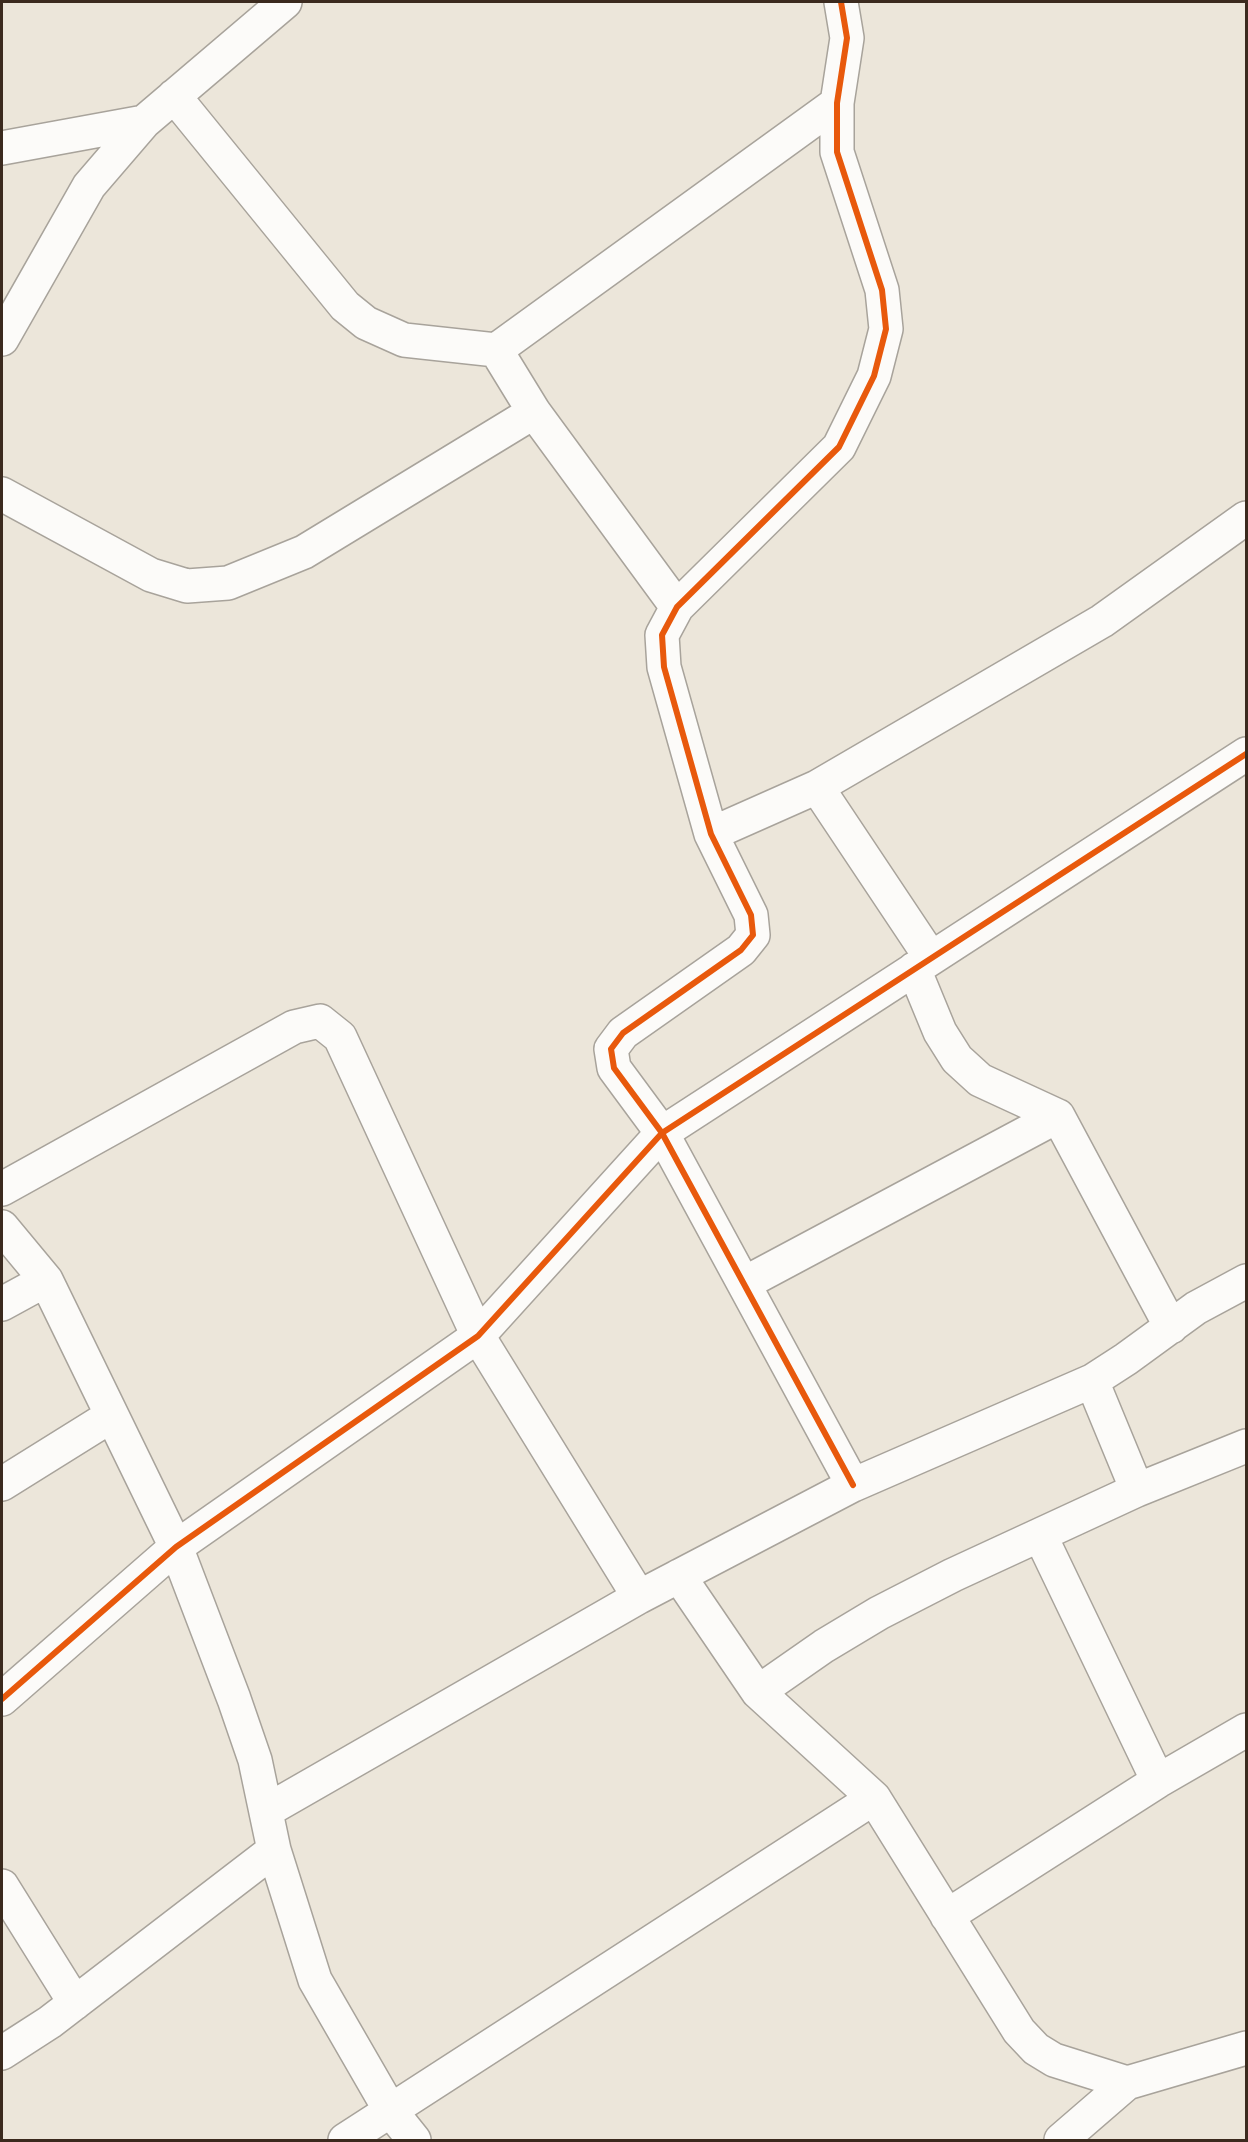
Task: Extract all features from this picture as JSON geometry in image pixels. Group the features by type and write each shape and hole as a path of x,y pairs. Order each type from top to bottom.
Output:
{"street":[{"path":"2,339 89,186 144,122 285,2"},
{"path":"841,2 847,38 837,103 837,152 882,290 886,329 874,376 839,447 677,607 662,635 664,667 711,834 751,915 753,934 741,950 623,1033 611,1049 614,1068 662,1133 854,1485"},
{"path":"174,96 345,306 366,323 404,340 496,350 837,103"},
{"path":"2,148 144,122"},
{"path":"496,350 534,412 677,607"},
{"path":"2,494 151,575 187,586 228,583 304,552 534,412"},
{"path":"711,834 817,787 1102,621 1246,518"},
{"path":"2,1699 176,1546 478,1336 662,1133 1246,754"},
{"path":"817,787 923,964 939,1032 957,1059 980,1080 1058,1116 1171,1327"},
{"path":"2,1189 294,1027 320,1021 340,1037 478,1336 639,1597"},
{"path":"745,1283 1058,1116"},
{"path":"2,1227 46,1280 176,1546 255,1760 274,1850 315,1980 390,2110 414,2140"},
{"path":"2,1305 46,1280"},
{"path":"266,1811 678,1576 854,1485 1092,1381 1196,1308 1246,1281"},
{"path":"1092,1381 1137,1490"},
{"path":"2,1484 111,1416"},
{"path":"758,1692 824,1646 879,1613 952,1575 1137,1490 1246,1446"},
{"path":"1040,1535 1158,1780"},
{"path":"678,1576 758,1692 874,1798 1019,2031 1036,2049 1054,2060 1127,2083"},
{"path":"947,1916 1158,1780 1246,1730"},
{"path":"345,2140 874,1798"},
{"path":"2,2054 50,2022 274,1850"},
{"path":"2,1886 75,2003"},
{"path":"1068,2137 1127,2083 1246,2048"}],"cycle path":[{"path":"841,2 847,38 837,103 837,152 882,290 886,329 874,376 839,447 677,607 662,635 664,667 711,834 751,915 753,935 741,950 623,1033 611,1049 614,1068 662,1133 853,1485"},
{"path":"2,1699 176,1547 478,1336 662,1133 1246,754"}]}
